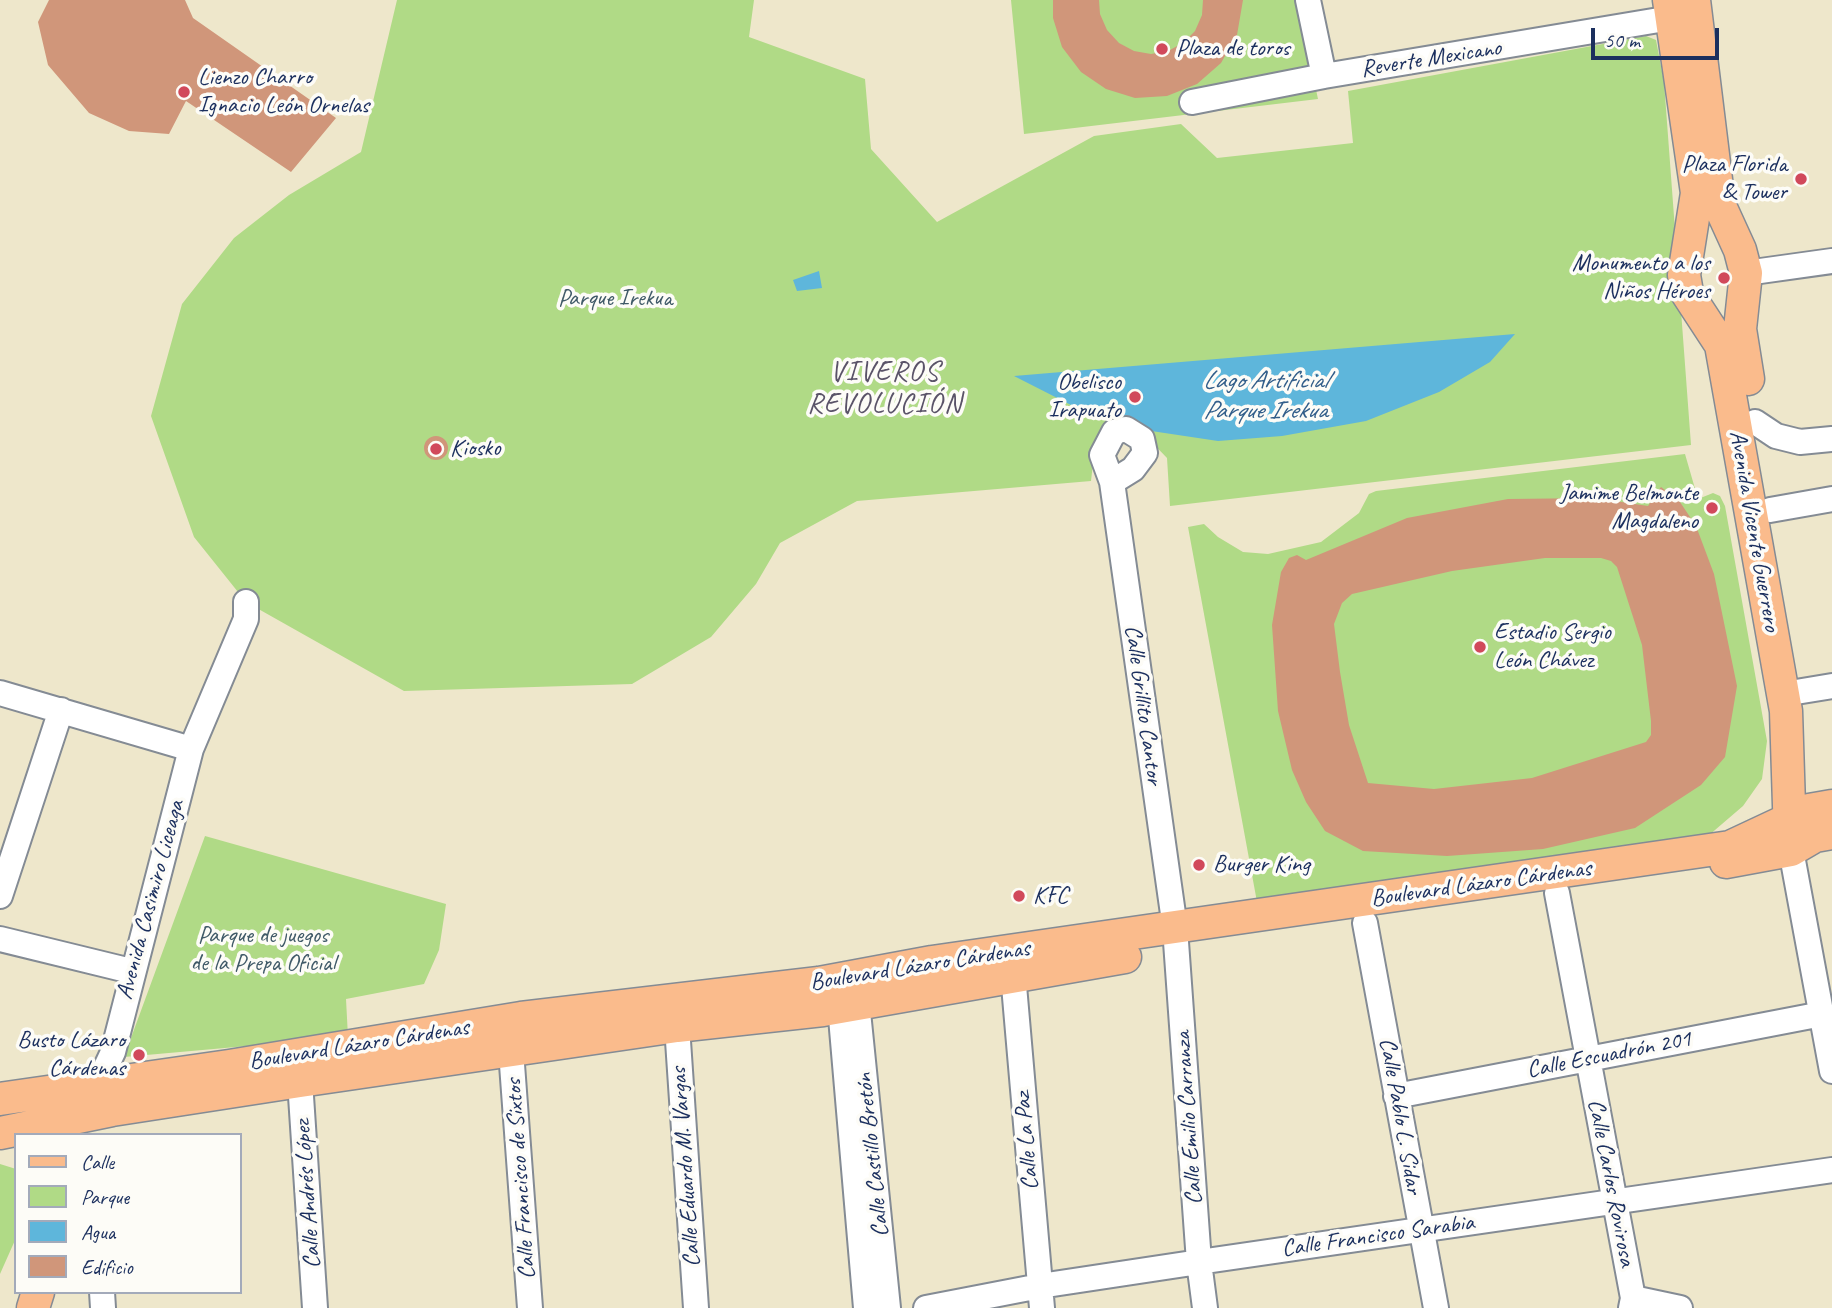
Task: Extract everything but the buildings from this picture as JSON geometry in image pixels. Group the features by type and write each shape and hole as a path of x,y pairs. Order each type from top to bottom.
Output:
{"main road":[{"name":"Avenida Vicente Guerrero","path":"1678,6 1719,204 1746,273 1740,329 1770,510 1791,701"},
{"name":"Avenida Vicente Guerrero","path":"1678,6 1696,193 1688,239 1685,275 1687,293 1721,345 1791,701 1811,826"},
{"path":"1688,239 1734,237"},
{"path":"1697,308 1728,311 1741,308"},
{"path":"1730,847 1768,808 1773,796 1791,701"},
{"name":"Boulevard Lázaro Cárdenas","path":"0,1099 103,1102 300,1081 677,1026 849,1004 1013,974 1176,938 1730,847 1811,826"},
{"name":"Boulevard Lázaro Cárdenas","path":"8,1133 103,1102 229,1066 520,1018 819,983 932,962 1365,923 1558,893 1811,826"}],"street":[{"path":"1308,0 1324,76"},
{"name":"Reverte Mexicano","path":"1192,102 1678,6"},
{"path":"1746,273 1832,261"},
{"path":"1755,422 1776,436 1800,442 1832,439"},
{"name":"Calle Grillito Cantor","path":"1112,482 1176,938"},
{"path":"1770,510 1832,499"},
{"name":"Avenida Casimiro Liceaga","path":"103,1102 131,971 191,748 246,619 246,601"},
{"path":"1791,701 1832,686"},
{"path":"0,693 191,748"},
{"path":"0,896 61,710"},
{"name":"Avenida Vicente Guerrero","path":"1811,826 1822,1014 1832,1070"},
{"name":"Calle Carlos Rovirosa","path":"1558,893 1632,1303"},
{"name":"Calle Pablo L. Sidar","path":"1365,923 1437,1308"},
{"name":"Calle Emilio Carranza","path":"1176,938 1199,1262 1205,1308"},
{"path":"0,939 131,971"},
{"name":"Calle La Paz","path":"1013,974 1041,1297"},
{"name":"Calle Castillo Bretón","path":"849,1004 866,1308"},
{"name":"Calle Castillo Bretón","path":"849,1004 888,1308"},
{"name":"Calle Escuadrón 201","path":"1396,1096 1822,1014"},
{"name":"Calle Eduardo M. Vargas","path":"677,1026 696,1308"},
{"name":"Calle Francisco de Sixtos","path":"511,1051 530,1308"},
{"name":"Calle Andrés López","path":"300,1081 315,1308"},
{"name":"Calle Francisco Sarabia","path":"926,1308 1041,1297 1199,1262 1832,1170"},
{"path":"1632,1303 1680,1308"}],"green space":[{"name":"Parque Irekua","path":"397,0 754,0 749,37 865,79 871,149 937,222 1094,136 1181,124 1217,158 1353,143 1348,91 1646,36 1656,40 1664,82 1691,445 1170,506 1167,458 1143,433 1115,424 1096,437 1091,481 857,501 780,543 756,584 711,637 632,684 404,691 246,602 194,537 151,416 182,304 234,238 289,195 361,152"},
{"name":"Plaza de toros","path":"1011,0 1297,0 1318,99 1024,134"},
{"name":"Estadio Sergio León Chávez","path":"1685,454 1698,499 1713,493 1720,496 1725,506 1767,741 1762,779 1743,806 1708,836 1257,902 1188,527 1204,524 1218,537 1243,552 1268,554 1321,542 1359,513 1369,494 1376,491"},
{"name":"Parque de juegos de la Prepa Oficial","path":"205,836 446,904 439,950 424,984 346,999 348,1037 124,1057"},
{"path":"0,1164 14,1168 14,1242 0,1274"}],"water":[{"path":"819,271 822,288 797,291 793,280"},
{"name":"Lago Artificial Parque Irekua","path":"1515,334 1490,362 1439,392 1366,421 1282,436 1218,441 1138,429 1071,405 1014,376"}],"place":[{"name":"Plaza de toros","path":"1162,49"},
{"name":"Lienzo Charro Ignacio León Ornelas","path":"184,92"},
{"name":"Plaza Florida & Tower","path":"1801,179"},
{"name":"Monumento a los Niños Héroes","path":"1724,278"},
{"name":"Obelisco Irapuato","path":"1135,397"},
{"name":"Kiosko","path":"436,449"},
{"name":"Jamime Belmonte Magdaleno","path":"1712,508"},
{"name":"Estadio Sergio León Chávez","path":"1480,647"},
{"name":"Burger King","path":"1199,865"},
{"name":"KFC","path":"1019,896"},
{"name":"Busto Lázaro Cárdenas","path":"139,1055"}],"district":[{"name":"VIVEROS REVOLUCIÓN","path":"885,389"}]}
